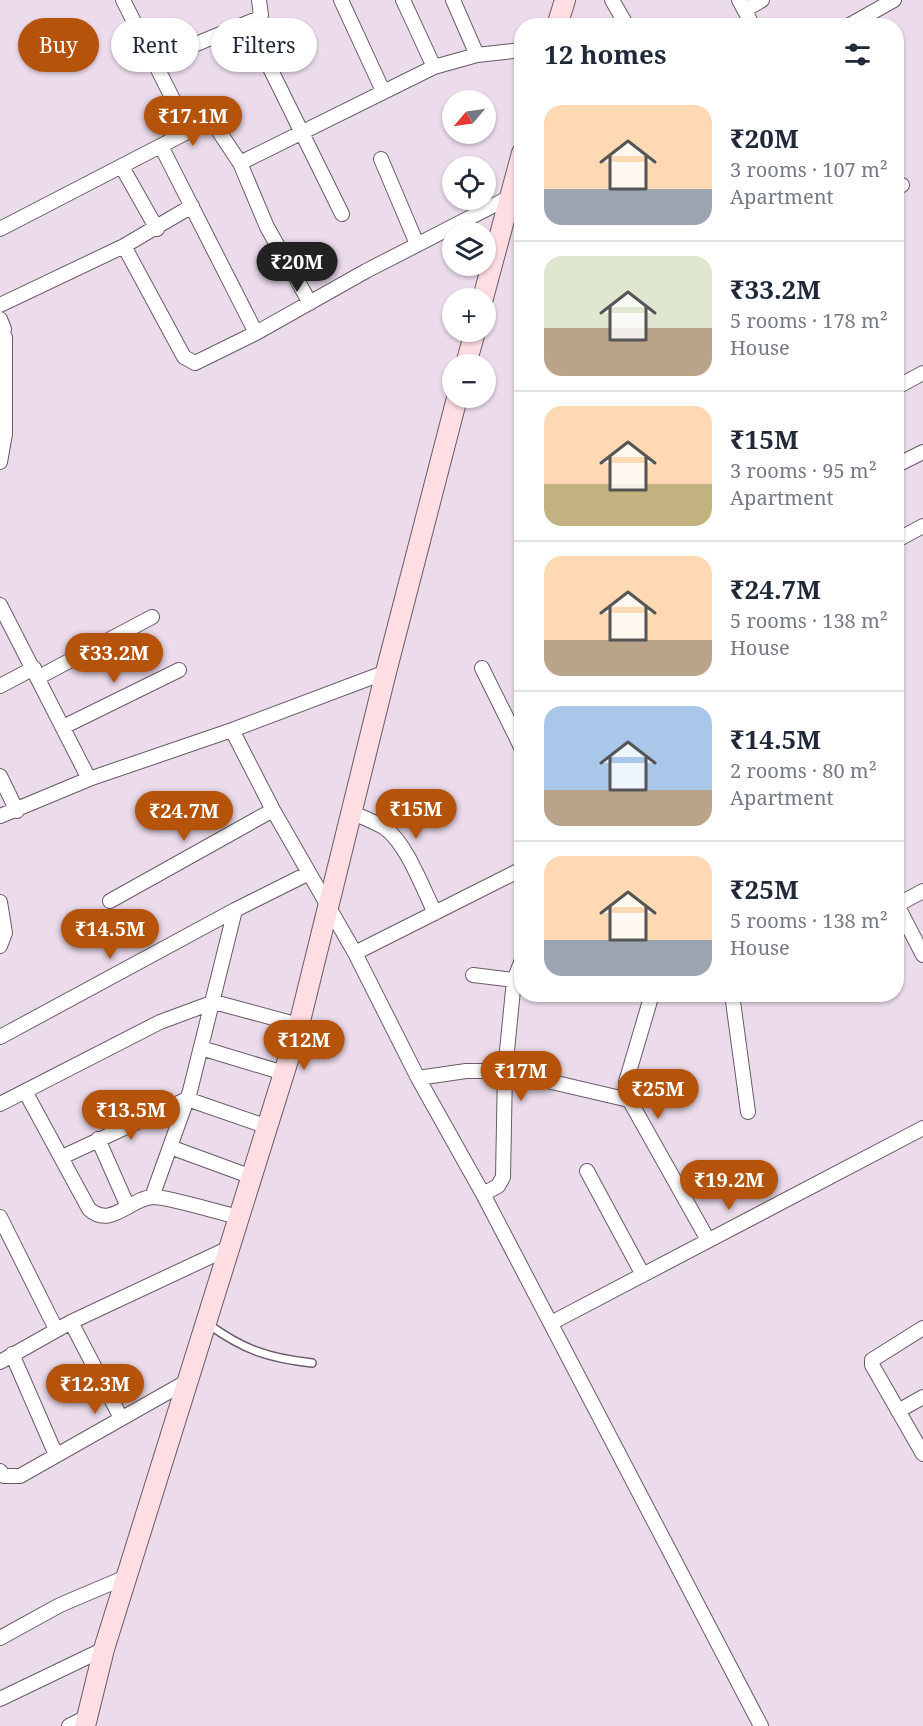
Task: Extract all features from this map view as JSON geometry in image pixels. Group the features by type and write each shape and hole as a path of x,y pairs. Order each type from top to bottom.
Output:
{"street":[{"path":"123,0 133,18"},
{"path":"199,42 257,19 261,15 259,0"},
{"path":"341,0 383,91"},
{"path":"403,0 434,67"},
{"path":"453,0 477,55"},
{"path":"559,18 565,0"},
{"path":"612,0 622,18"},
{"path":"742,5 762,0"},
{"path":"862,18 894,0"},
{"path":"240,163 434,67 477,55 514,51"},
{"path":"161,72 189,131"},
{"path":"272,72 342,214"},
{"path":"0,229 205,123 216,128 240,163 267,227 310,303"},
{"path":"161,146 256,333"},
{"path":"381,159 417,244"},
{"path":"122,166 157,229"},
{"path":"496,239 514,194"},
{"path":"471,222 513,199"},
{"path":"0,305 157,229 192,206"},
{"path":"124,246 188,362 195,363 256,333 417,244 442,235"},
{"path":"0,319 5,434 0,462"},
{"path":"904,383 923,373"},
{"path":"69,1726 86,1722 104,1649 126,1577 299,1025 386,672 455,408"},
{"path":"904,462 923,452"},
{"path":"904,536 923,525"},
{"path":"0,605 37,672 90,779"},
{"path":"0,686 37,672 152,617"},
{"path":"482,668 514,733"},
{"path":"63,727 179,670"},
{"path":"0,816 17,811 90,779 232,730 386,672"},
{"path":"232,730 273,810 355,953 418,1078 483,1194 762,1726"},
{"path":"0,776 17,811"},
{"path":"110,901 273,810"},
{"path":"351,812 385,828 394,836 403,849 435,913"},
{"path":"0,1037 235,910 309,873"},
{"path":"355,953 514,873"},
{"path":"904,901 923,891"},
{"path":"0,902 5,933 0,946"},
{"path":"152,1197 187,1099 214,1002 235,910"},
{"path":"904,918 923,955"},
{"path":"473,975 514,980 506,1071 503,1177 498,1186 483,1194"},
{"path":"1,1102 26,1093 160,1022 214,1002 299,1025"},
{"path":"650,1002 626,1082 629,1100 708,1240"},
{"path":"733,1002 748,1112"},
{"path":"201,1048 284,1073"},
{"path":"418,1078 466,1071 506,1071 629,1100"},
{"path":"26,1093 89,1209 95,1214 102,1217 152,1197 239,1217"},
{"path":"62,1156 187,1099 268,1126"},
{"path":"551,1323 923,1128"},
{"path":"98,1138 128,1208"},
{"path":"170,1147 252,1177"},
{"path":"587,1171 643,1275"},
{"path":"0,1217 56,1329"},
{"path":"57,1455 4,1356 56,1329 231,1247"},
{"path":"71,1322 121,1419"},
{"path":"923,1328 875,1355 872,1360 872,1365 923,1454"},
{"path":"0,1471 4,1476 20,1476 186,1382"},
{"path":"898,1411 923,1397"},
{"path":"0,1638 60,1605 126,1577"},
{"path":"0,1699 104,1649"}],"lane":[{"path":"206,1323 236,1344 256,1353 275,1359 312,1363"}]}
